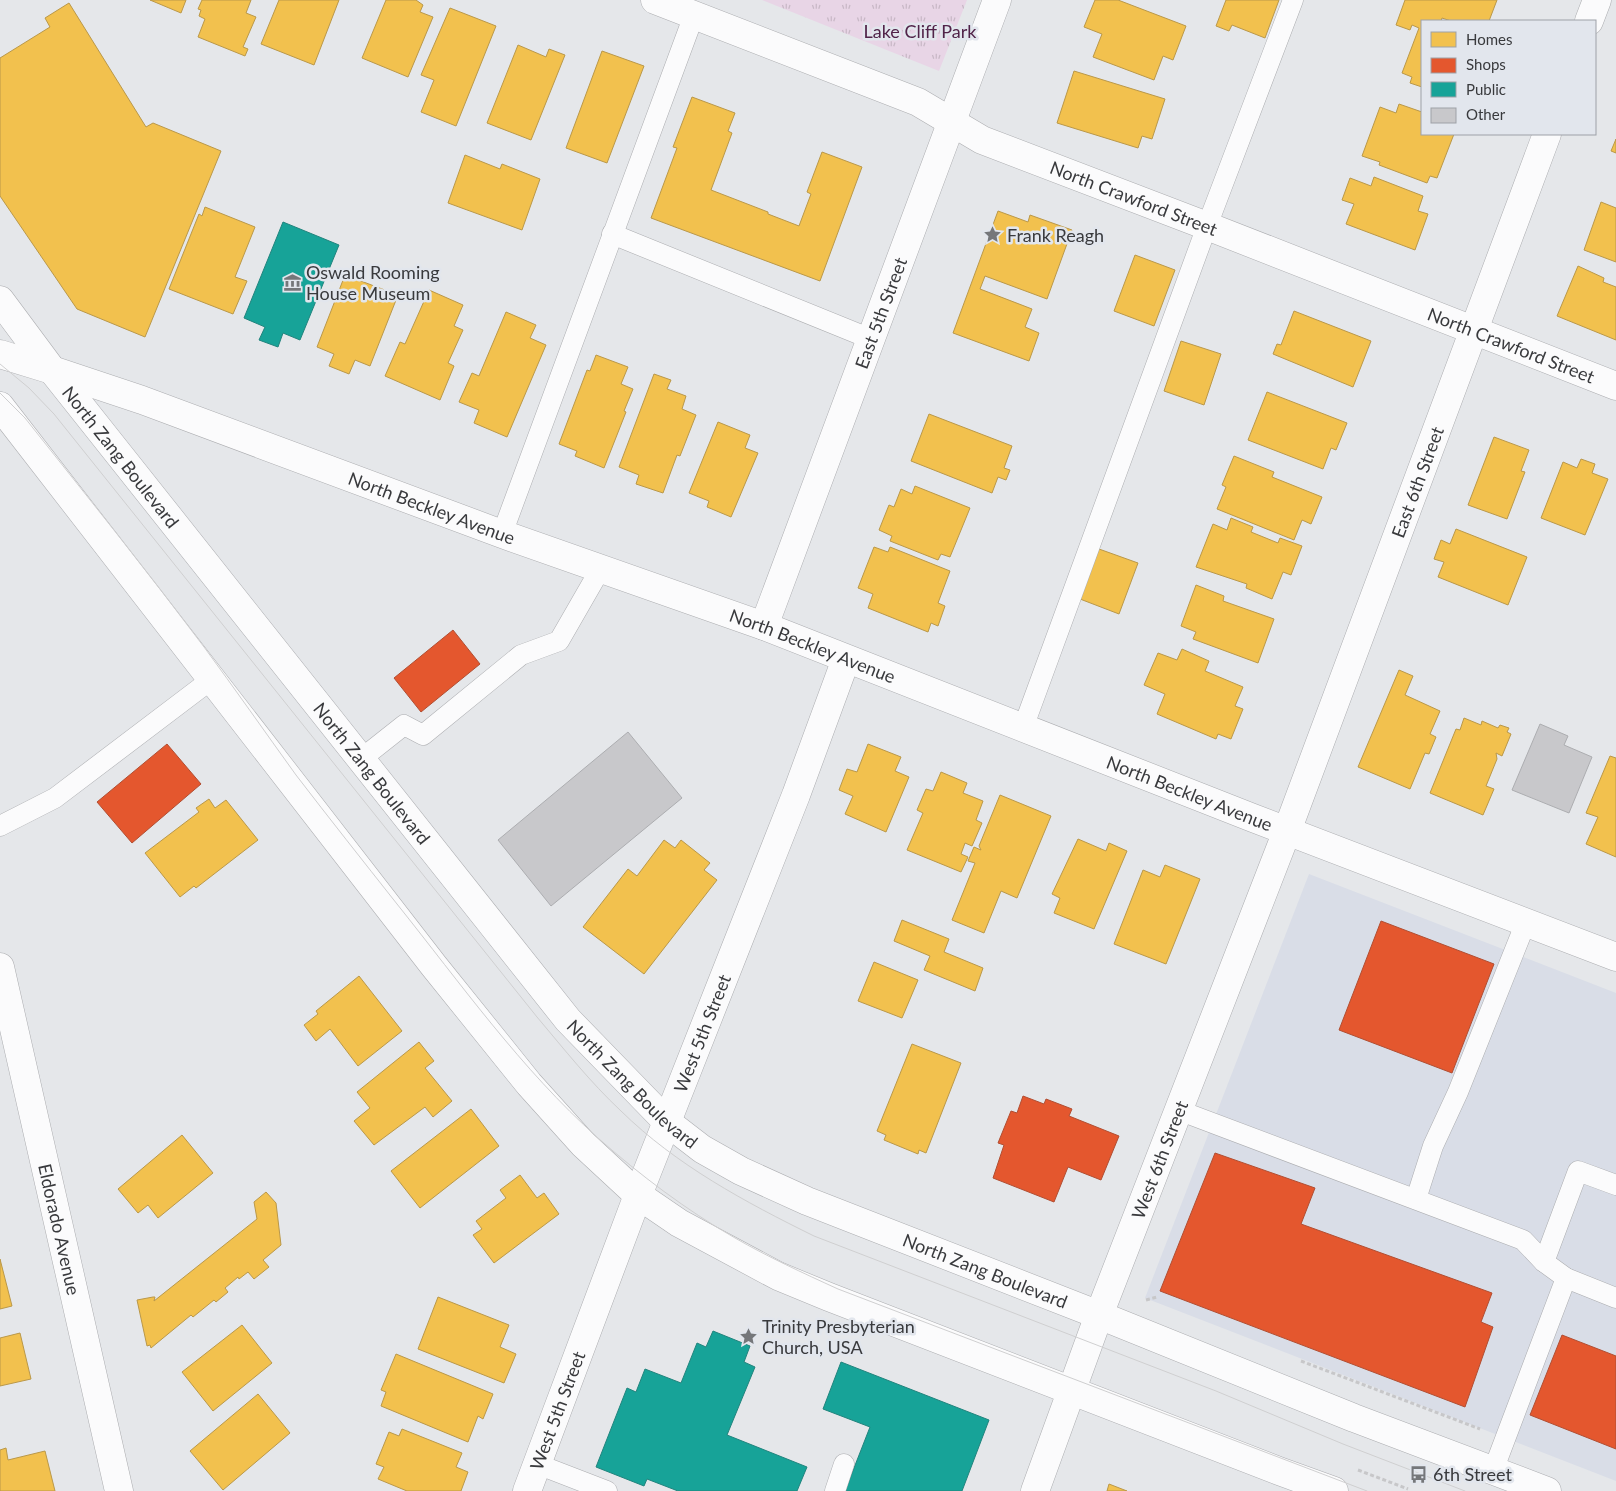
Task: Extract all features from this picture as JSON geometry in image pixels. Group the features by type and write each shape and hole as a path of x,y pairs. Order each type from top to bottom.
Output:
{"street":[{"name":"North Crawford Street","path":"655,0 918,102 982,140 1616,386"},
{"name":"East 5th Street","path":"764,626 997,0"},
{"path":"1589,20 1597,0"},
{"name":"East 6th Street","path":"1287,831 1547,135"},
{"name":"North Zang Boulevard","path":"0,300 52,370 568,1020 667,1122 702,1149 741,1171 807,1201 1099,1315 1354,1418 1547,1491"},
{"name":"North Beckley Avenue","path":"0,354 142,400 502,534 764,626 1287,831 1616,957"},
{"path":"0,406 434,966 530,1084 583,1144 638,1195 679,1223 778,1276 1279,1472 1334,1491"},
{"name":"West 5th Street","path":"527,1491 638,1195 796,795 846,659"},
{"name":"West 6th Street","path":"1035,1491 1099,1315 1287,831"},
{"name":"Eldorado Avenue","path":"0,967 119,1491"}],"lane":[{"path":"1023,728 1206,226 1293,0"},
{"path":"502,534 694,15"},
{"path":"612,234 872,339"},
{"path":"360,759 404,725 423,735 521,654 559,641 601,568"},
{"path":"0,826 55,798 212,679"},
{"path":"1416,1199 1433,1146 1458,1092 1526,922"},
{"path":"1178,1110 1523,1240 1544,1262 1566,1278 1616,1298"},
{"path":"1544,1262 1578,1171 1616,1185"},
{"path":"1493,1471 1566,1278"},
{"path":"537,1464 607,1491"},
{"path":"835,1491 844,1464"}],"path":[{"path":"1146,1300 1157,1297"},
{"path":"1301,1360 1506,1439"},
{"path":"1355,1469 1408,1489"}],"shaded area":[{"path":"1309,874 1616,993 1616,1481 1145,1298"}],"green space":[{"name":"Lake Cliff Park","path":"762,0 967,0 939,71"}],"building: Homes":[{"path":"150,0 186,0 181,13"},
{"path":"202,0 251,0 246,13 256,17 243,47 248,49 245,56 198,37 205,19 199,16 201,10 198,9"},
{"path":"279,0 339,0 314,65 261,44"},
{"path":"386,0 416,0 423,5 420,12 433,17 408,77 362,58"},
{"path":"1095,0 1118,0 1186,26 1173,60 1163,56 1154,80 1093,57 1102,34 1084,27"},
{"path":"1226,0 1279,0 1265,38 1232,25 1229,31 1216,26"},
{"path":"1405,0 1497,0 1489,20 1448,20 1442,18 1441,20 1421,20 1421,87 1410,83 1412,77 1402,73 1419,28 1412,25 1410,30 1396,25"},
{"path":"69,3 146,127 153,123 221,151 145,337 77,309 0,196 0,58 50,27 45,18"},
{"path":"450,8 496,26 456,126 421,112 434,80 421,75"},
{"path":"518,45 546,57 549,49 565,55 531,140 487,123"},
{"path":"602,51 644,66 607,163 566,148"},
{"path":"1074,71 1165,99 1152,139 1142,136 1138,148 1057,123"},
{"path":"692,97 735,113 728,131 732,133 711,190 768,212 768,214 799,226 811,194 807,192 822,152 862,167 820,281 651,218 677,148 673,147"},
{"path":"1399,104 1421,112 1421,135 1454,135 1437,178 1430,176 1427,183 1379,165 1380,162 1362,156 1380,107 1396,113"},
{"path":"1616,139 1616,153 1611,151"},
{"path":"465,155 500,169 502,164 540,179 522,230 448,203"},
{"path":"1374,177 1423,196 1418,211 1428,214 1415,250 1346,224 1354,204 1342,200 1350,178 1371,186"},
{"path":"1601,202 1616,208 1616,262 1584,250"},
{"path":"205,207 255,227 235,277 247,281 233,314 169,289 199,214 202,216"},
{"path":"998,211 1028,222 1030,215 1072,230 1047,299 985,276 980,289 1032,309 1025,327 1039,333 1029,361 953,333"},
{"path":"1135,255 1175,270 1154,326 1114,311"},
{"path":"1578,266 1604,278 1603,282 1616,287 1616,340 1557,316"},
{"path":"345,275 398,295 370,366 355,360 349,374 329,366 334,354 317,347"},
{"path":"429,290 463,305 454,326 463,330 448,363 454,366 440,400 385,376 400,342 405,344"},
{"path":"1294,311 1371,341 1353,387 1273,354 1277,344 1281,345"},
{"path":"506,312 536,325 530,338 546,345 507,437 474,423 479,410 459,402 472,373 479,376"},
{"path":"1181,341 1221,354 1204,405 1164,391"},
{"path":"596,355 628,367 621,384 633,389 604,468 575,456 577,451 559,444 587,370 590,371"},
{"path":"654,374 671,380 667,389 686,396 682,409 696,415 680,456 677,455 663,493 636,484 639,475 619,467"},
{"path":"1267,392 1347,423 1336,450 1331,448 1323,469 1248,440"},
{"path":"929,414 1012,446 1004,468 1010,470 1006,480 998,477 992,493 911,461"},
{"path":"718,422 750,435 745,448 758,453 731,517 707,507 709,501 689,493"},
{"path":"1494,437 1529,450 1521,471 1525,472 1507,519 1468,505"},
{"path":"1234,456 1274,472 1272,477 1322,497 1311,524 1302,520 1294,540 1217,509 1226,487 1222,485"},
{"path":"1581,459 1595,464 1592,473 1608,479 1585,535 1541,518 1563,462 1577,468"},
{"path":"915,486 970,508 950,557 941,554 938,560 890,541 892,536 879,530 889,505 894,507 901,489 912,494"},
{"path":"1231,518 1253,527 1251,532 1278,543 1280,538 1302,546 1291,575 1283,572 1272,599 1246,588 1247,584 1196,567 1213,524 1227,530"},
{"path":"1456,529 1527,557 1508,605 1438,577 1444,562 1434,559 1441,540 1450,544"},
{"path":"874,547 888,552 890,547 950,571 938,603 945,606 938,626 931,623 928,632 868,608 873,594 858,588"},
{"path":"1099,549 1138,563 1119,614 1080,599"},
{"path":"1196,585 1224,596 1223,601 1274,619 1258,663 1193,639 1196,632 1181,626"},
{"path":"1182,649 1209,661 1205,671 1243,687 1235,706 1243,709 1231,739 1218,734 1216,739 1157,714 1165,694 1144,685 1158,653 1177,660"},
{"path":"1399,670 1413,676 1405,695 1440,711 1430,734 1436,737 1429,754 1425,753 1410,789 1358,767"},
{"path":"1464,718 1481,725 1482,721 1498,728 1500,725 1509,728 1507,732 1511,734 1502,756 1496,753 1497,759 1486,786 1494,789 1483,815 1430,793 1456,729 1460,730"},
{"path":"868,744 901,757 895,771 909,777 886,832 845,814 853,796 839,790 847,769 857,772"},
{"path":"1610,756 1616,758 1616,857 1586,844 1598,817 1586,813"},
{"path":"941,772 967,783 963,793 983,801 976,820 982,823 972,846 965,843 961,854 968,857 961,872 907,850 923,813 917,810 926,789 933,791"},
{"path":"1000,795 1051,816 1017,898 1001,891 984,933 952,920 975,863 968,861 974,847 981,850 979,846"},
{"path":"209,799 215,808 226,800 258,840 196,888 194,886 180,897 145,853 199,812 196,808"},
{"path":"1078,839 1106,851 1109,843 1127,851 1094,929 1054,913 1060,898 1052,894"},
{"path":"664,840 675,848 681,840 710,863 704,870 717,880 644,974 583,927 628,869 637,876"},
{"path":"1165,865 1200,879 1166,964 1114,944 1143,870 1160,877"},
{"path":"902,920 949,939 944,952 983,968 975,991 924,970 930,956 894,941"},
{"path":"874,962 918,980 902,1018 858,1001"},
{"path":"359,976 402,1031 358,1066 330,1029 316,1041 304,1025 318,1014 316,1011"},
{"path":"419,1042 434,1061 425,1068 452,1101 433,1117 425,1107 374,1145 354,1121 370,1108 357,1092"},
{"path":"912,1044 961,1063 926,1153 919,1150 918,1154 884,1140 886,1135 877,1131"},
{"path":"471,1109 499,1146 420,1208 391,1171"},
{"path":"182,1135 213,1173 158,1218 148,1205 138,1213 118,1189"},
{"path":"520,1175 537,1198 544,1193 559,1214 494,1263 473,1235 482,1229 476,1221 506,1198 500,1190"},
{"path":"266,1192 276,1203 281,1245 263,1260 269,1267 254,1279 248,1272 239,1279 238,1277 225,1288 228,1292 216,1302 214,1300 193,1317 191,1315 151,1348 150,1345 147,1346 137,1300 155,1297 154,1301 257,1219 254,1202"},
{"path":"0,1259 12,1306 0,1309"},
{"path":"438,1297 509,1325 500,1347 516,1354 504,1383 418,1349"},
{"path":"242,1325 272,1363 213,1411 182,1372"},
{"path":"20,1333 31,1379 0,1386 0,1338"},
{"path":"396,1354 493,1394 483,1419 478,1416 468,1442 381,1406 386,1392 381,1390"},
{"path":"258,1394 290,1433 223,1490 190,1451"},
{"path":"402,1429 462,1453 456,1467 468,1472 461,1491 407,1491 378,1479 384,1467 376,1464 389,1432 399,1436"},
{"path":"6,1448 8,1460 45,1451 55,1491 0,1491 0,1450"},
{"path":"1109,1484 1127,1491 1107,1491"}],"building: Shops":[{"path":"453,630 480,664 421,712 394,678"},
{"path":"167,744 201,784 132,843 97,802"},
{"path":"1381,921 1494,964 1452,1073 1339,1030"},
{"path":"1023,1096 1044,1104 1046,1099 1072,1109 1069,1116 1119,1136 1101,1180 1068,1167 1054,1202 993,1178 1004,1145 998,1143 1011,1111 1017,1113"},
{"path":"1215,1153 1315,1188 1301,1224 1492,1293 1481,1322 1493,1327 1465,1407 1160,1291"},
{"path":"1562,1335 1616,1356 1616,1449 1530,1415"}],"building: Public":[{"name":"Oswald Rooming House Museum","path":"283,222 339,245 300,340 283,333 278,347 259,340 265,327 244,318"},
{"path":"713,1331 750,1346 744,1362 755,1367 727,1435 807,1467 797,1491 678,1491 647,1479 644,1486 596,1467 627,1388 636,1392 645,1369 681,1383 697,1343 706,1347"},
{"path":"841,1362 989,1420 962,1491 845,1491 870,1427 823,1409"}],"building: Other":[{"path":"1540,724 1568,736 1564,745 1592,757 1569,813 1512,790"},
{"path":"628,732 682,798 551,906 498,840"}],"tram line":[{"path":"0,364 29,388 54,414 567,1053 610,1100 665,1149 737,1196 814,1236 1216,1391 1343,1444 1465,1491"},
{"path":"0,393 25,418 138,560 204,647 296,775 517,1055 570,1111 630,1165 681,1204 747,1245 838,1289 1367,1491"}],"place":[{"name":"Frank Reagh","path":"993,235"},
{"name":"Oswald Rooming House Museum","path":"292,282"},
{"name":"Trinity Presbyterian Church, USA","path":"748,1336"},
{"name":"6th Street","path":"1419,1474"}]}
